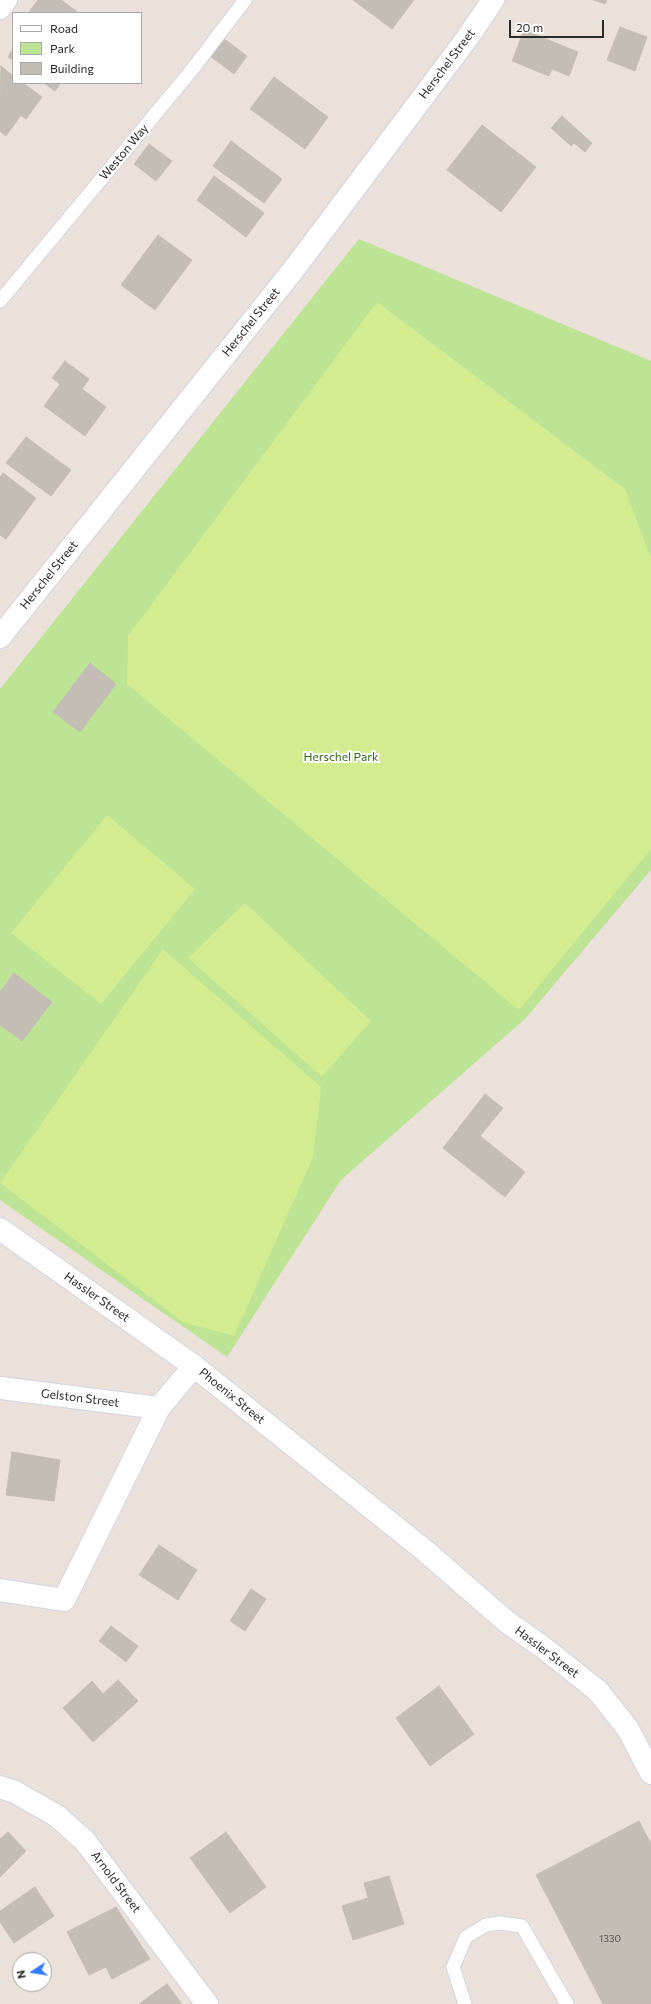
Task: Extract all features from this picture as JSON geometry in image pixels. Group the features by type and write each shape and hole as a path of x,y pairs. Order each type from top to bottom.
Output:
{"street":[{"path":"0,8 6,0"},
{"name":"Herschel Street","path":"0,637 294,269 422,96 468,37 493,0"},
{"name":"Hassler Street","path":"0,1229 194,1366"},
{"name":"Phoenix Street","path":"0,1590 64,1600 159,1408 194,1366 423,1549"},
{"name":"Gelston Street","path":"0,1388 159,1408"},
{"name":"Hassler Street","path":"423,1549 507,1622 544,1648 598,1691 628,1729 651,1773"},
{"name":"Arnold Street","path":"0,1787 15,1792 57,1816 85,1841 208,2004"}],"lane":[{"name":"Weston Way","path":"0,301 191,71 245,0"},
{"path":"465,2004 453,1967 466,1937 486,1926 500,1923 522,1926 567,2004"}],"green space":[{"name":"Herschel Park","path":"359,239 651,361 651,870 525,1019 341,1180 227,1357 0,1200 0,689"},
{"path":"377,302 625,489 651,558 651,849 519,1010 127,684 128,636"},
{"path":"107,815 195,889 101,1004 11,933"},
{"path":"245,903 371,1021 322,1077 188,958"},
{"path":"163,949 321,1087 313,1157 234,1336 183,1322 0,1183"}],"building":[{"path":"38,0 61,0 78,12 29,12"},
{"path":"353,0 414,0 392,29"},
{"path":"594,0 607,0 605,4"},
{"path":"620,27 647,37 635,71 607,60"},
{"path":"524,30 578,52 569,76 552,69 549,76 512,61"},
{"path":"223,38 247,56 234,74 210,56"},
{"path":"12,51 12,59 8,57"},
{"path":"1,66 12,75 12,84 24,84 42,97 26,119 0,100"},
{"path":"274,77 328,117 305,149 250,109"},
{"path":"45,84 60,84 55,91"},
{"path":"0,100 21,115 6,136 0,131"},
{"path":"562,116 592,143 585,152 574,143 571,146 551,128"},
{"path":"482,125 536,167 501,212 447,170"},
{"path":"231,141 282,179 264,203 213,166"},
{"path":"149,144 172,161 156,181 134,164"},
{"path":"214,176 264,213 246,237 197,200"},
{"path":"158,235 192,260 155,310 121,285"},
{"path":"65,361 89,379 82,389 106,407 85,436 44,406 60,384 52,378"},
{"path":"26,437 71,470 51,496 6,463"},
{"path":"3,473 36,498 6,539 0,535 0,477"},
{"path":"90,663 116,684 80,732 53,712"},
{"path":"14,973 52,1002 22,1041 0,1025 0,992"},
{"path":"485,1094 503,1108 480,1136 525,1172 505,1197 443,1148"},
{"path":"12,1452 60,1460 54,1501 6,1495"},
{"path":"159,1545 197,1570 178,1600 139,1575"},
{"path":"251,1589 266,1599 245,1631 230,1621"},
{"path":"111,1626 138,1646 126,1662 99,1641"},
{"path":"118,1680 138,1701 93,1742 63,1708 92,1681 103,1694"},
{"path":"439,1686 474,1734 430,1766 396,1718"},
{"path":"639,1821 651,1844 651,2004 603,2004 536,1875"},
{"path":"8,1832 26,1851 0,1877 0,1839"},
{"path":"226,1832 266,1887 230,1913 190,1858"},
{"path":"389,1876 404,1924 353,1940 342,1906 368,1898 364,1883"},
{"path":"35,1887 54,1916 14,1943 0,1922 0,1911"},
{"path":"116,1907 150,1959 112,1979 106,1967 89,1975 67,1932"},
{"path":"167,1984 182,2004 139,2004"}]}
